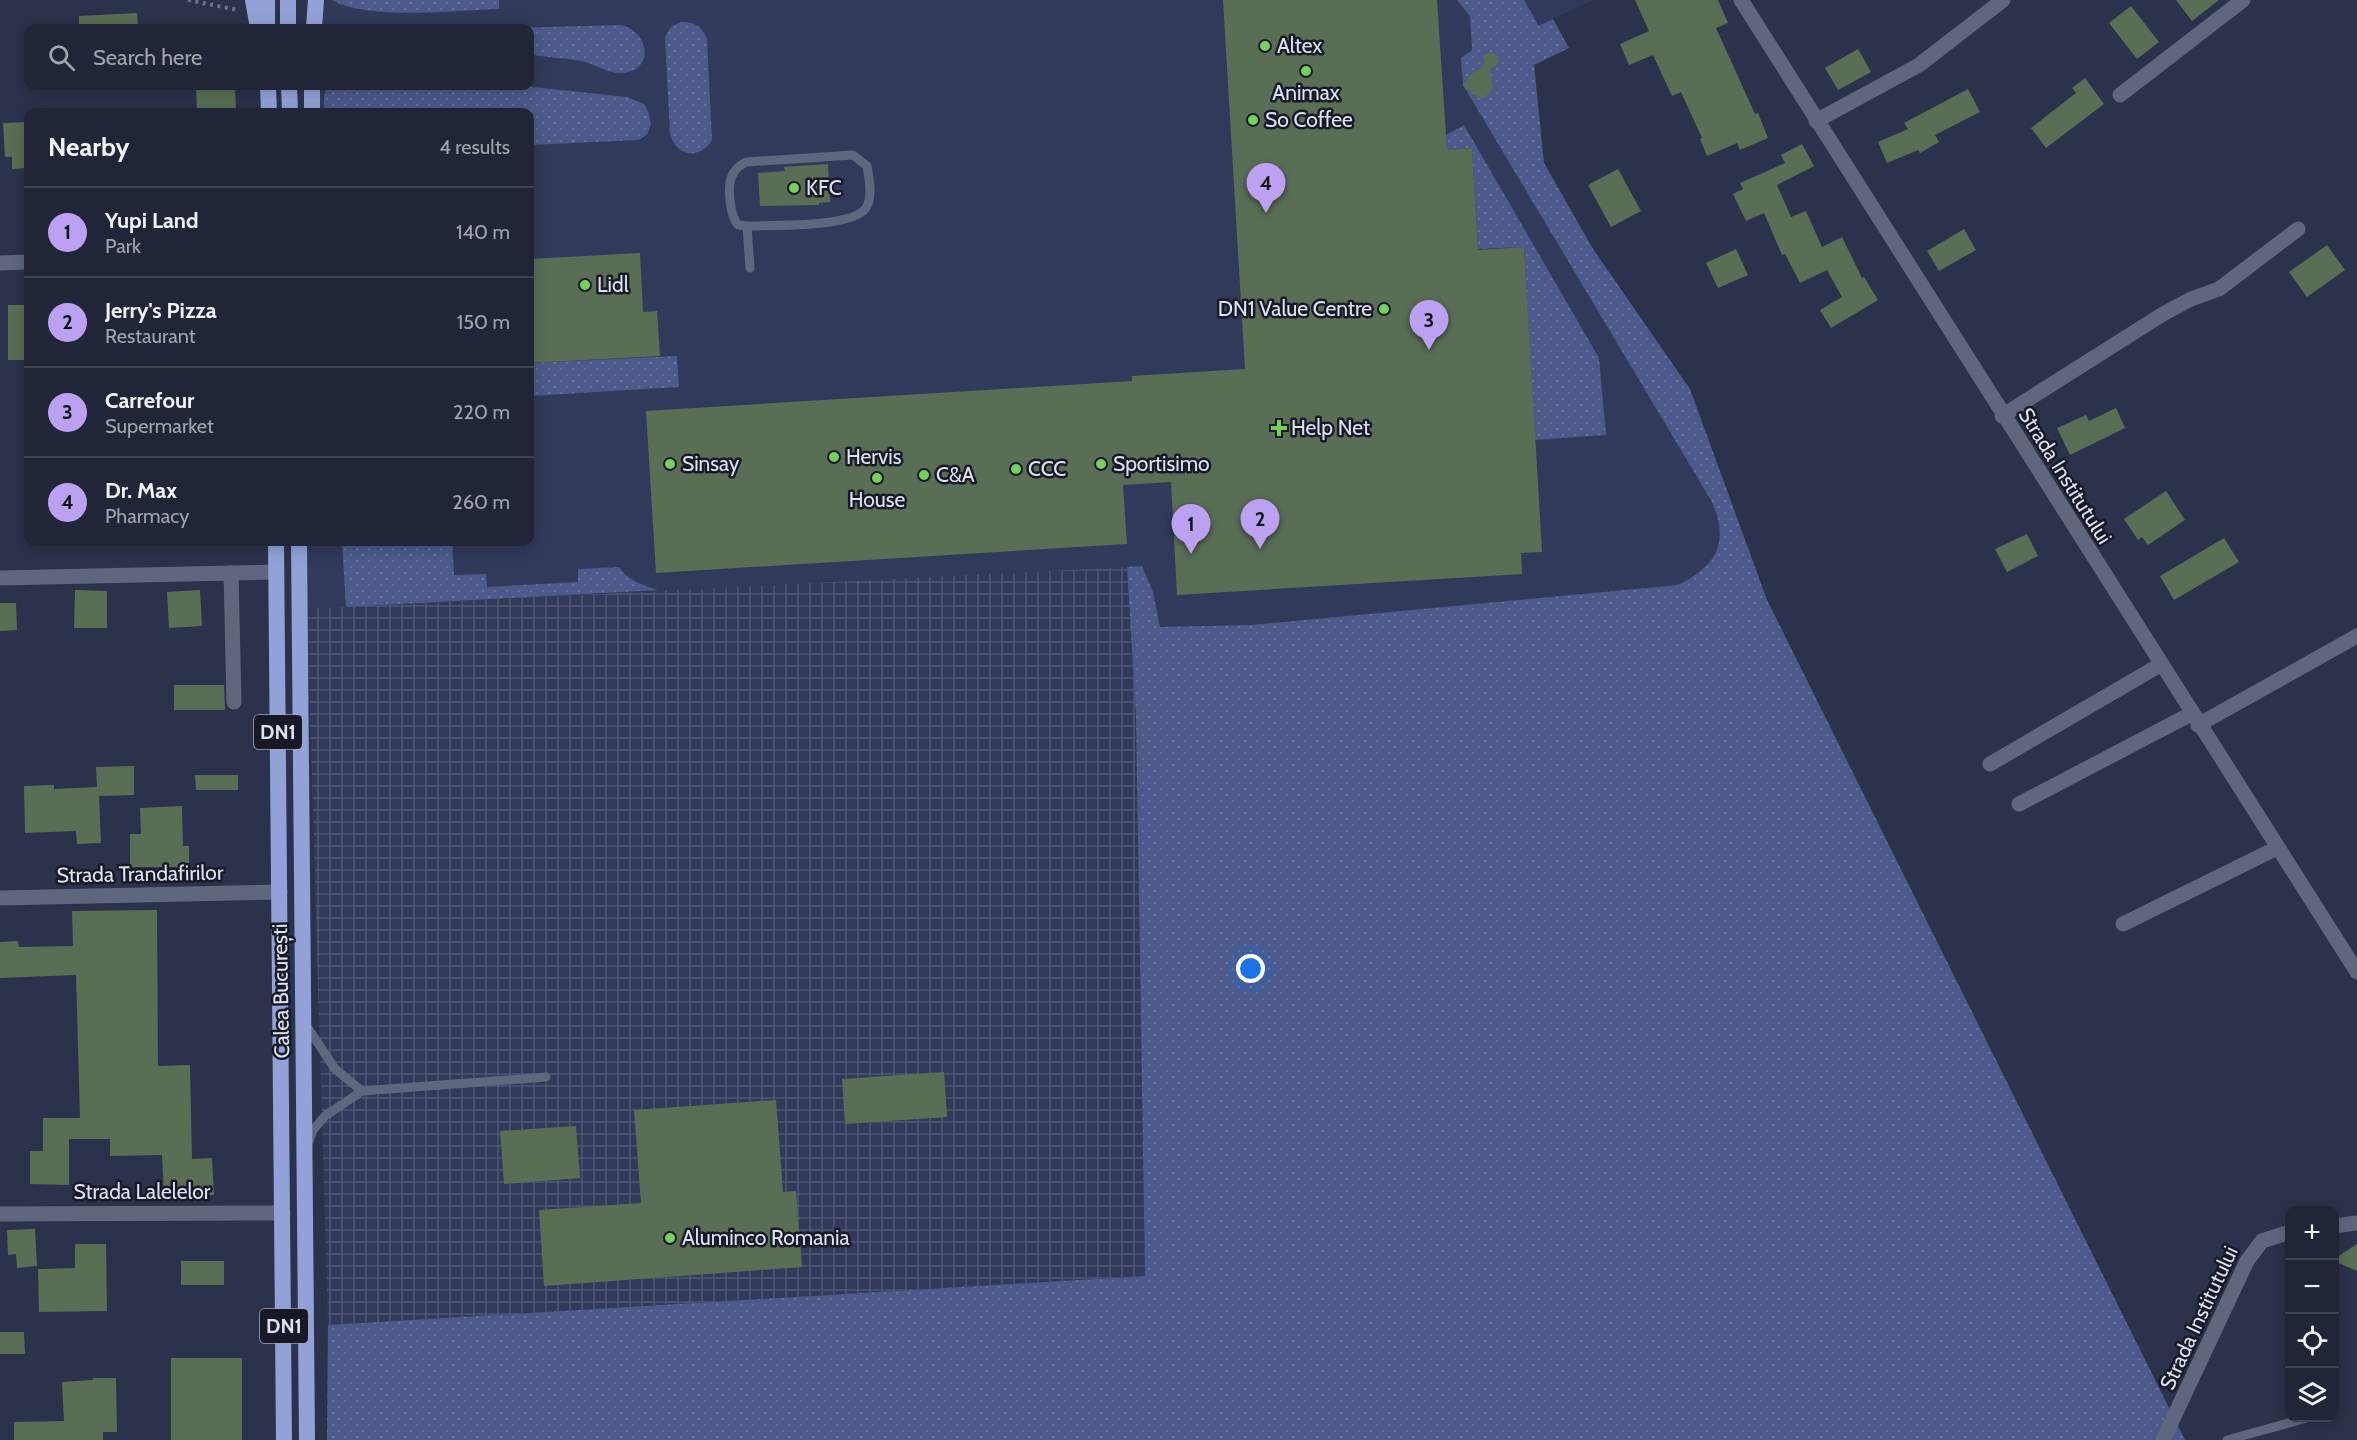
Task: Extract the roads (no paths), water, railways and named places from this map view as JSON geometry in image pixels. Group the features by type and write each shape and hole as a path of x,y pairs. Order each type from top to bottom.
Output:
{"highway":[{"path":"253,0 257,24"},
{"path":"267,0 267,24"},
{"path":"288,0 288,24"},
{"path":"314,24 316,0"},
{"path":"268,90 269,108"},
{"path":"289,90 290,108"},
{"path":"312,90 312,108"},
{"name":"Calea București","path":"276,546 284,1440"},
{"name":"Calea București","path":"299,546 307,1440"},
{"path":"300,575 307,546"}],"street":[{"name":"Strada Institutului","path":"1741,0 2277,848 2351,949 2357,972"},
{"path":"1816,121 1918,65 2003,0"},
{"path":"2120,95 2243,0"},
{"path":"2002,416 2163,314 2191,298 2219,289 2298,229"},
{"path":"0,263 24,262"},
{"path":"0,578 276,572"},
{"path":"231,573 234,702"},
{"path":"2019,804 2195,720 2357,636"},
{"path":"1990,764 2160,665"},
{"path":"2123,924 2277,848"},
{"name":"Strada Trandafirilor","path":"0,898 280,892"},
{"name":"Strada Lalelelor","path":"0,1214 283,1212"},
{"path":"2339,1225 2357,1223"},
{"name":"Strada Institutului","path":"2170,1436 2247,1261 2262,1241 2285,1233"}],"lane":[{"path":"853,155 867,166 870,198 866,207 858,215 843,221 747,226 738,225 733,218 730,182 733,173 746,162 853,155"},
{"path":"747,226 750,268"},
{"path":"304,1022 335,1069 362,1091"},
{"path":"306,1149 313,1130 325,1116 362,1091 546,1077"},
{"path":"2227,1440 2292,1422"}],"place":[{"name":"Altex","path":"1265,46"},
{"name":"Animax","path":"1306,71"},
{"name":"So Coffee","path":"1253,120"},
{"name":"KFC","path":"794,188"},
{"name":"Dr. Max","path":"1266,213"},
{"name":"Lidl","path":"585,285"},
{"name":"DN1 Value Centre","path":"1384,309"},
{"name":"Carrefour","path":"1429,350"},
{"name":"Help Net","path":"1279,428"},
{"name":"Hervis","path":"834,457"},
{"name":"Sinsay","path":"670,464"},
{"name":"Sportisimo","path":"1101,464"},
{"name":"CCC","path":"1016,469"},
{"name":"C&A","path":"924,475"},
{"name":"House","path":"877,478"},
{"name":"Jerry's Pizza","path":"1260,549"},
{"name":"Yupi Land","path":"1191,554"},
{"name":"Aluminco Romania","path":"670,1238"}]}
